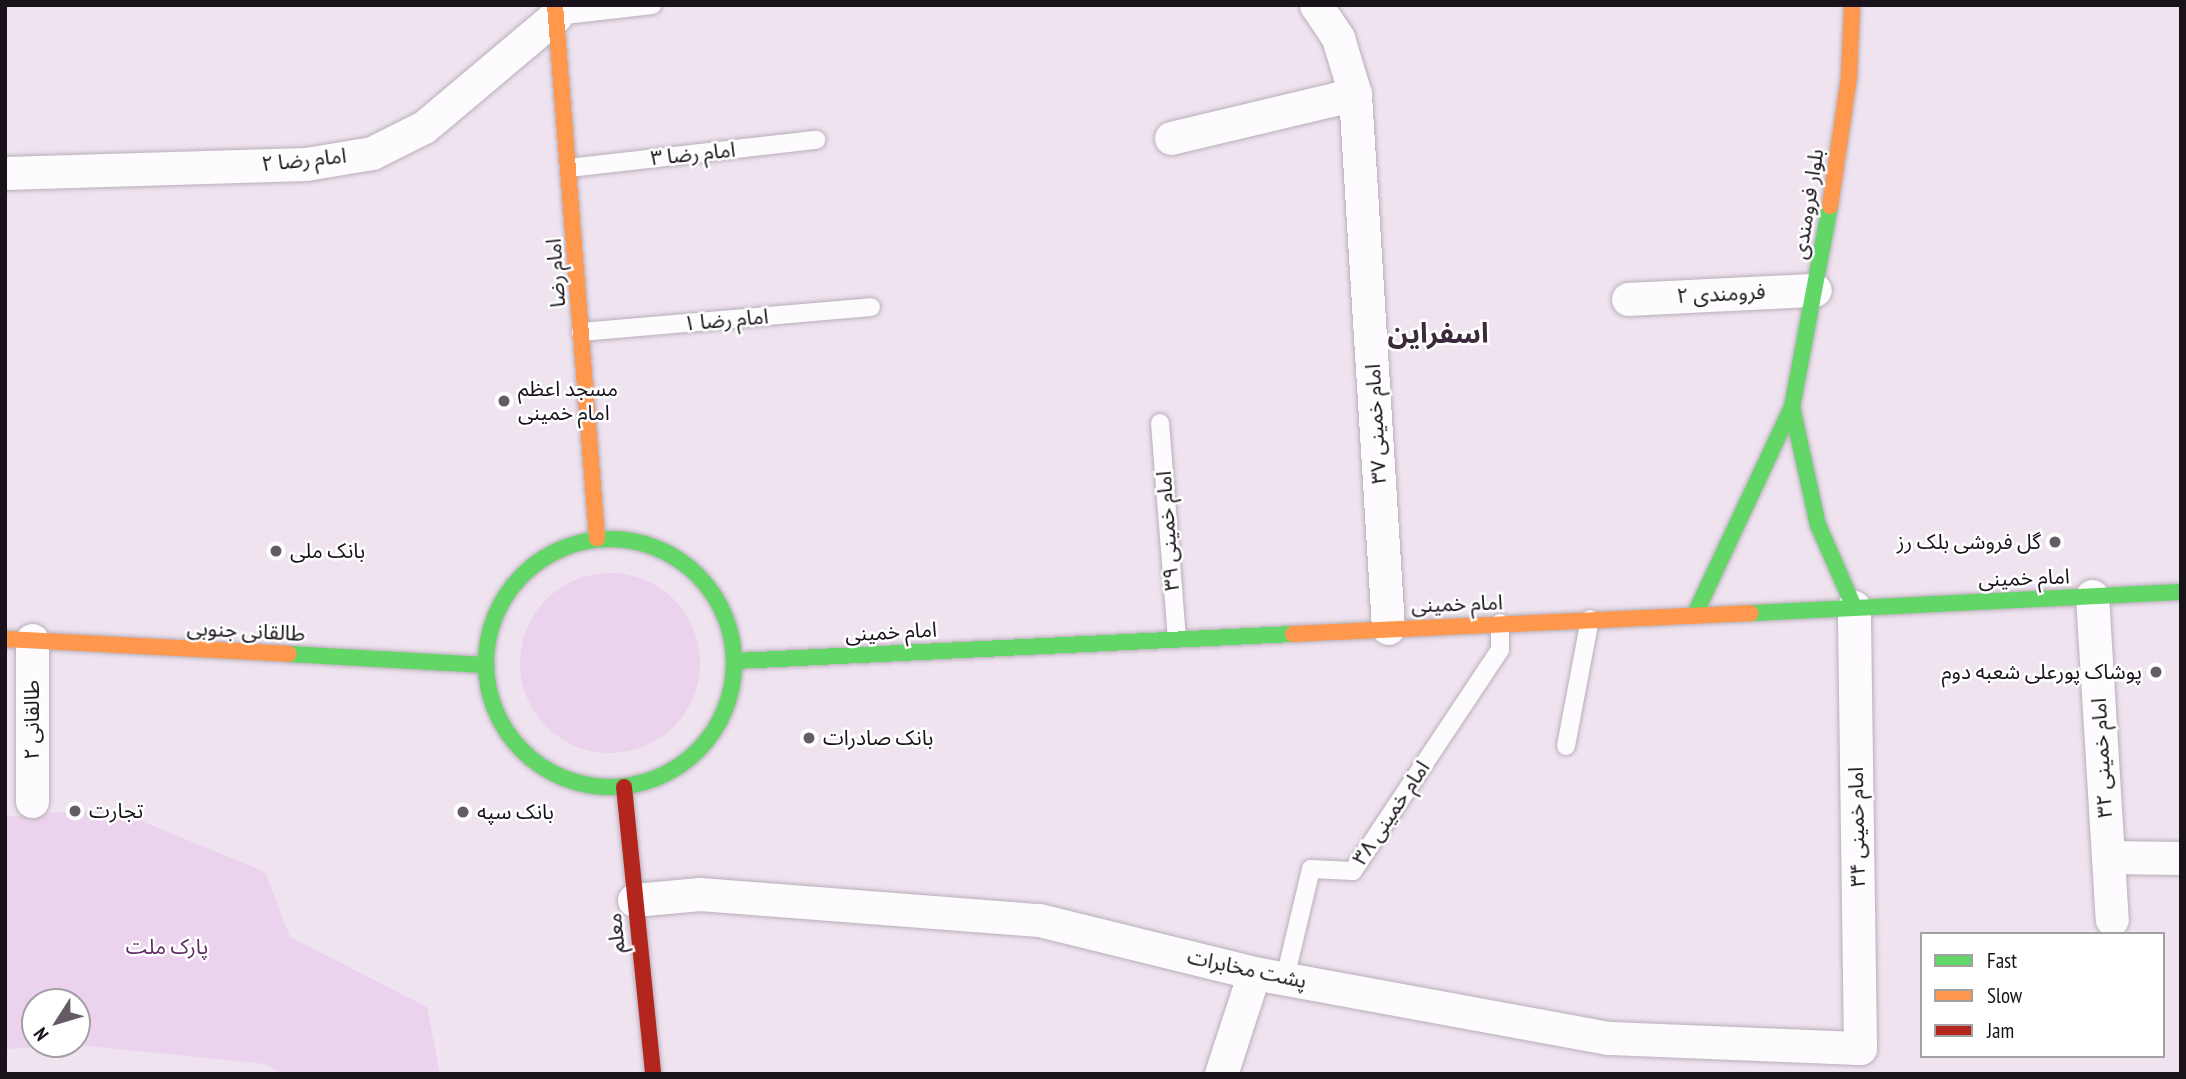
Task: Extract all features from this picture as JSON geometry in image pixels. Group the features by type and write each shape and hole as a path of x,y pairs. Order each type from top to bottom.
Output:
{"main road":[{"name":"بلوار فرومندی","path":"1791,407 1815,290 1849,77 1852,5"},
{"name":"امام رضا","path":"555,11 597,538"},
{"path":"1791,407 1818,525 1854,607"},
{"path":"1695,614 1791,407"},
{"path":"597,538 638,541 677,556 713,593 728,620 736,661 731,698 716,731 699,750 660,778 624,787 583,785 534,760 513,741 493,706 485,664 490,628 505,594 522,576 561,547 597,538"},
{"name":"امام خمینی","path":"736,661 2181,592"},
{"name":"طالقانی جنوبی","path":"19,639 485,664"},
{"name":"معلم","path":"624,787 653,1074"}],"street":[{"name":"امام خمینی ۳۷","path":"1316,5 1338,38 1354,94 1388,628"},
{"name":"امام رضا ۲","path":"5,173 306,164 372,153 424,127 555,11"},
{"path":"1171,138 1354,94"},
{"name":"فرومندی ۲","path":"1628,299 1815,290"},
{"name":"امام خمینی ۳۲","path":"2092,596 2112,919"},
{"name":"امام خمینی ۳۴","path":"1854,607 1860,1048"},
{"name":"طالقانی ۲","path":"19,639 32,801"},
{"path":"2108,857 2181,858"},
{"name":"پشت مخابرات","path":"634,900 700,894 1039,920 1269,975 1608,1038 1860,1048"},
{"path":"1222,1074 1269,975"}],"lane":[{"path":"555,11 652,5"},
{"name":"امام رضا ۳","path":"569,168 816,140"},
{"name":"امام رضا ۱","path":"581,332 871,307"},
{"name":"امام خمینی ۳۹","path":"1160,423 1177,638"},
{"path":"1566,746 1590,619"},
{"name":"امام خمینی ۳۸","path":"1269,975 1311,869 1353,871 1500,650 1500,623"}],"green space":[{"path":"610,573 644,580 674,599 693,629 700,663 693,697 674,727 644,746 610,753 576,746 546,727 527,697 520,663 527,629 546,599 576,580"},
{"name":"پارک ملت","path":"110,808 265,872 290,937 427,1007 440,1074 284,1074 265,1064 91,1046 91,988 21,988 21,1048 5,1049 5,817"}],"traffic: fast":[{"path":"1695,614 1792,407 1830,206"},
{"path":"1792,407 1818,525 1854,607"},
{"path":"598,539 622,539 669,553 698,575 725,615 732,639 734,663 732,687 725,711 698,751 658,778 622,787 598,787 551,773 531,759 514,742 500,722 491,699 486,675 486,651 500,604 514,584 531,567 551,553 574,544 598,539"},
{"path":"1751,613 2181,592"},
{"path":"736,661 1293,634"},
{"path":"289,654 485,665"}],"traffic: slow":[{"path":"555,5 597,538"},
{"path":"1830,206 1849,77 1852,5"},
{"path":"1293,634 1751,613"},
{"path":"5,639 289,654"}],"traffic: jam":[{"path":"624,787 653,1074"}],"place":[{"name":"مسجد اعظم امام خمینی","path":"504,401"},
{"name":"گل فروشی بلک رز","path":"2055,542"},
{"name":"بانک ملی","path":"276,551"},
{"name":"پوشاک پورعلی شعبه دوم","path":"2156,672"},
{"name":"بانک صادرات","path":"809,738"},
{"name":"تجارت","path":"75,811"},
{"name":"بانک سپه","path":"463,812"}],"district":[{"name":"اسفراین","path":"1438,333"}]}
